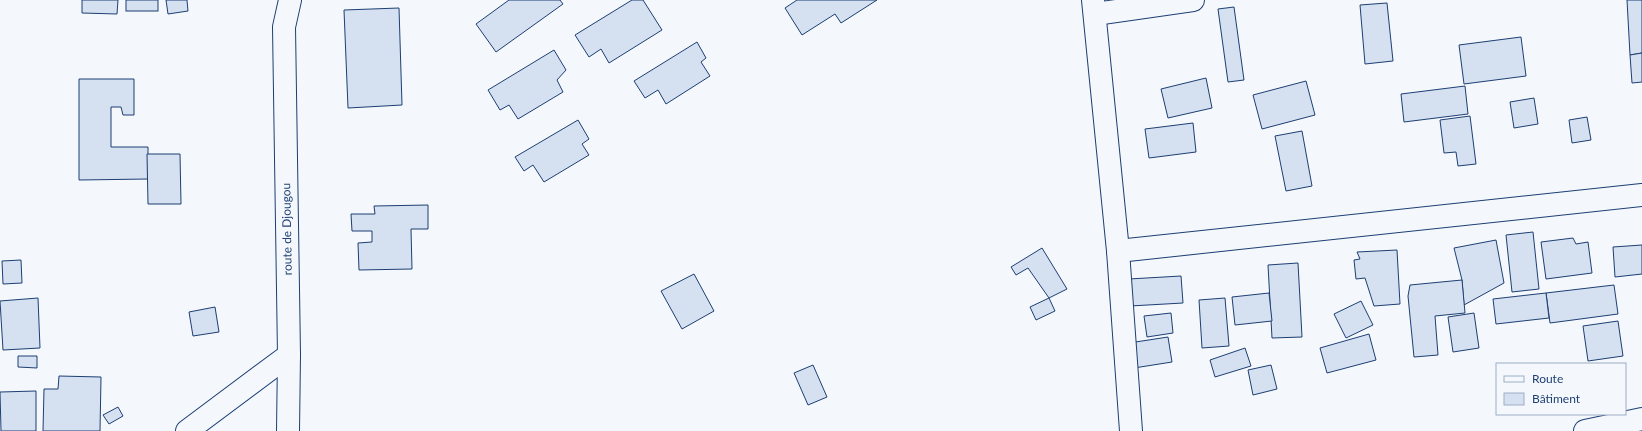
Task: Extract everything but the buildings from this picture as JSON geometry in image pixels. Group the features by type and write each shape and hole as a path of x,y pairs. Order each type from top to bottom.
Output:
{"main road":[{"name":"route de Djougou","path":"277,0 284,28"},
{"name":"route de Djougou","path":"288,431 289,355 284,28 290,0"},
{"path":"1130,431 1118,251 1094,7 1193,0"},
{"path":"1118,251 1642,195"},
{"path":"187,431 289,355"},
{"path":"1585,431 1642,419"}]}
